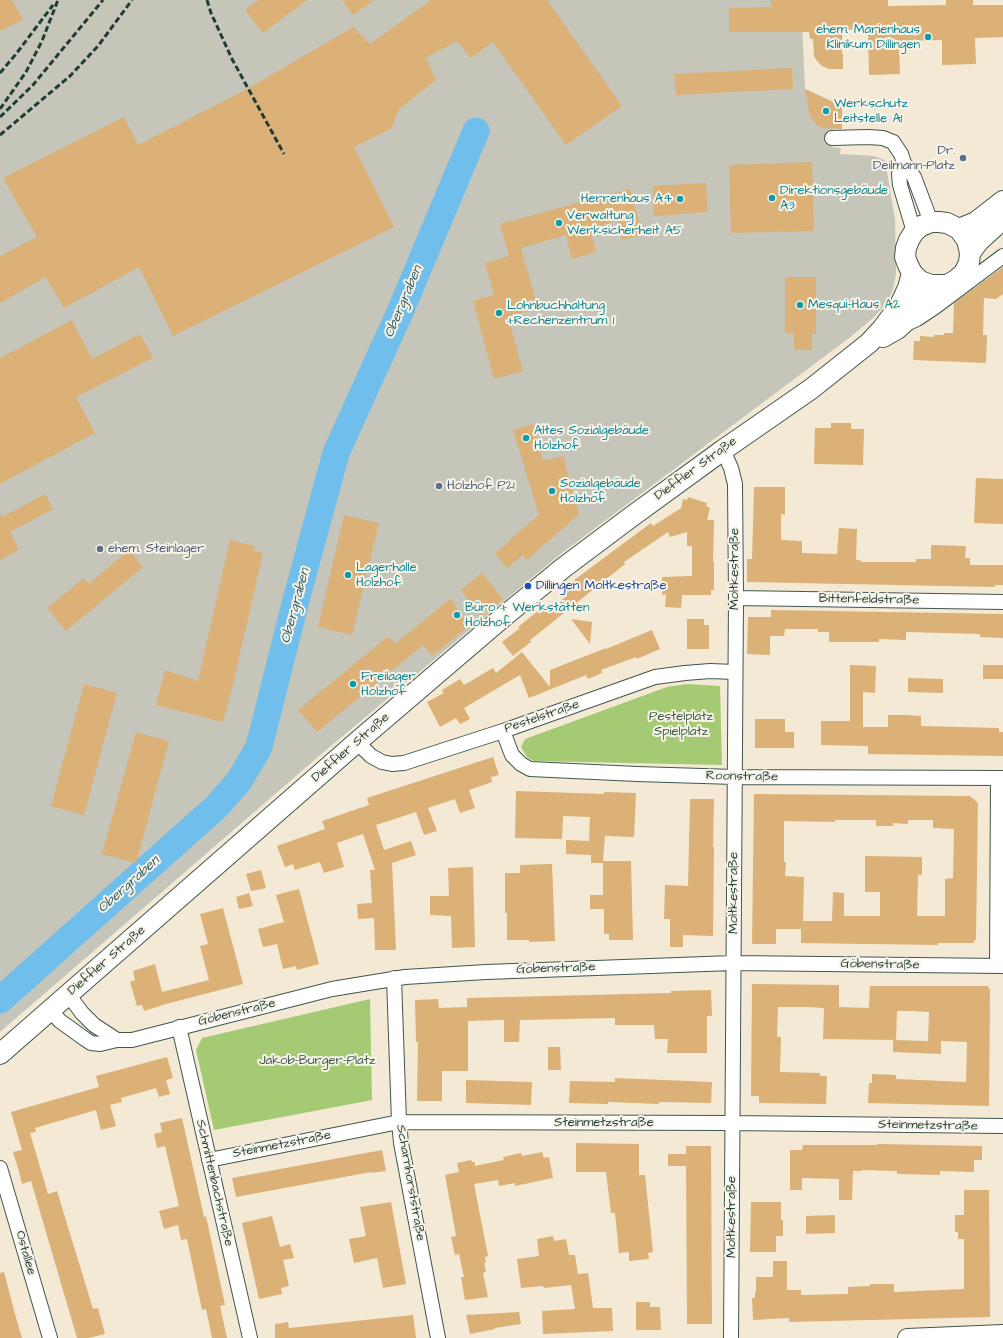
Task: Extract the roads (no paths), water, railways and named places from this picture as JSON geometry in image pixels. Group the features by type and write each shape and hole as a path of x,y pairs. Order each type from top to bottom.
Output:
{"main road":[{"path":"959,229 976,222 994,210 1003,201"},
{"path":"970,253 978,242 1003,219"},
{"path":"939,222 947,223 959,229 967,240 970,253 964,272 956,280 947,285 937,286 925,284 912,273 905,257 909,240 922,227 939,222"},
{"name":"Dieffler Straße","path":"0,1054 357,742 563,568 723,450 810,389 869,343 882,329 900,305 908,288 912,273"},
{"name":"Dieffler Straße","path":"869,343 897,329 907,320 928,293 937,286"}],"street":[{"path":"832,138 868,137 883,138 893,142 901,154 904,163 914,176 922,227"},
{"path":"904,163 899,174 900,185 922,227"},
{"name":"Dieffler Straße","path":"897,329 935,307 1003,256"},
{"name":"Moltkestraße","path":"723,450 731,468 735,484 736,598 731,1338"},
{"name":"Bittenfeldstraße","path":"736,598 1003,602"},
{"name":"Pestelstraße","path":"357,742 371,756 382,762 392,764 404,763 503,731 655,677 710,671 735,672"},
{"name":"Roonstraße","path":"503,731 512,755 520,764 530,769 735,777 1000,778"},
{"path":"1000,778 1000,966"},
{"name":"Göbenstraße","path":"50,1010 73,1032 91,1042 100,1044 117,1040 132,1040 332,989 394,978 486,972 733,963 1000,966"},
{"name":"Scharnhorststraße","path":"394,978 401,1143 438,1338"},
{"path":"68,994 82,1013 94,1025 117,1040"},
{"name":"Schmittenbachstraße","path":"179,1027 250,1338"},
{"name":"Steinmetzstraße","path":"209,1160 399,1122 732,1123 1003,1126"},
{"name":"Ostallee","path":"0,1168 50,1338"},
{"path":"908,1338 1003,1334"}],"waterway":[{"name":"Obergraben","path":"0,1000 216,807 239,781 259,747 296,600 336,453 400,312 476,131"}],"railway":[{"path":"0,109 26,72 42,41 58,0"},
{"path":"0,117 33,85 103,0"},
{"path":"0,135 70,76 98,46 132,0"},
{"path":"207,0 211,13 232,59 284,154"},
{"path":"0,73 53,5"}],"place":[{"name":"ehem. Marienhaus Klinikum Dillingen","path":"928,37"},
{"name":"Werkschutz Leitstelle A1","path":"826,111"},
{"name":"Dr. Deilmann-Platz","path":"963,158"},
{"name":"Direktionsgebäude A3","path":"772,198"},
{"name":"Herrenhaus A4","path":"680,199"},
{"name":"Verwaltung Werksicherheit A5","path":"559,223"},
{"name":"Mesqui-Haus A2","path":"800,305"},
{"name":"Lohnbuchhaltung +Rechenzentrum 1","path":"499,313"},
{"name":"Altes Sozialgebäude Holzhof","path":"526,438"},
{"name":"Holzhof P21","path":"439,486"},
{"name":"Sozialgebäude Holzhof","path":"552,491"},
{"name":"ehem. Steinlager","path":"100,549"},
{"name":"Lagerhalle Holzhof","path":"348,575"},
{"name":"Dillingen Moltkestraße","path":"528,586"},
{"name":"Büro + Werkstätten Holzhof","path":"457,615"},
{"name":"Freilager Holzhof","path":"353,684"}],"park label":[{"name":"Pestelplatz Spielplatz","path":"681,724"},
{"name":"Jakob-Burger-Platz","path":"317,1061"}]}
